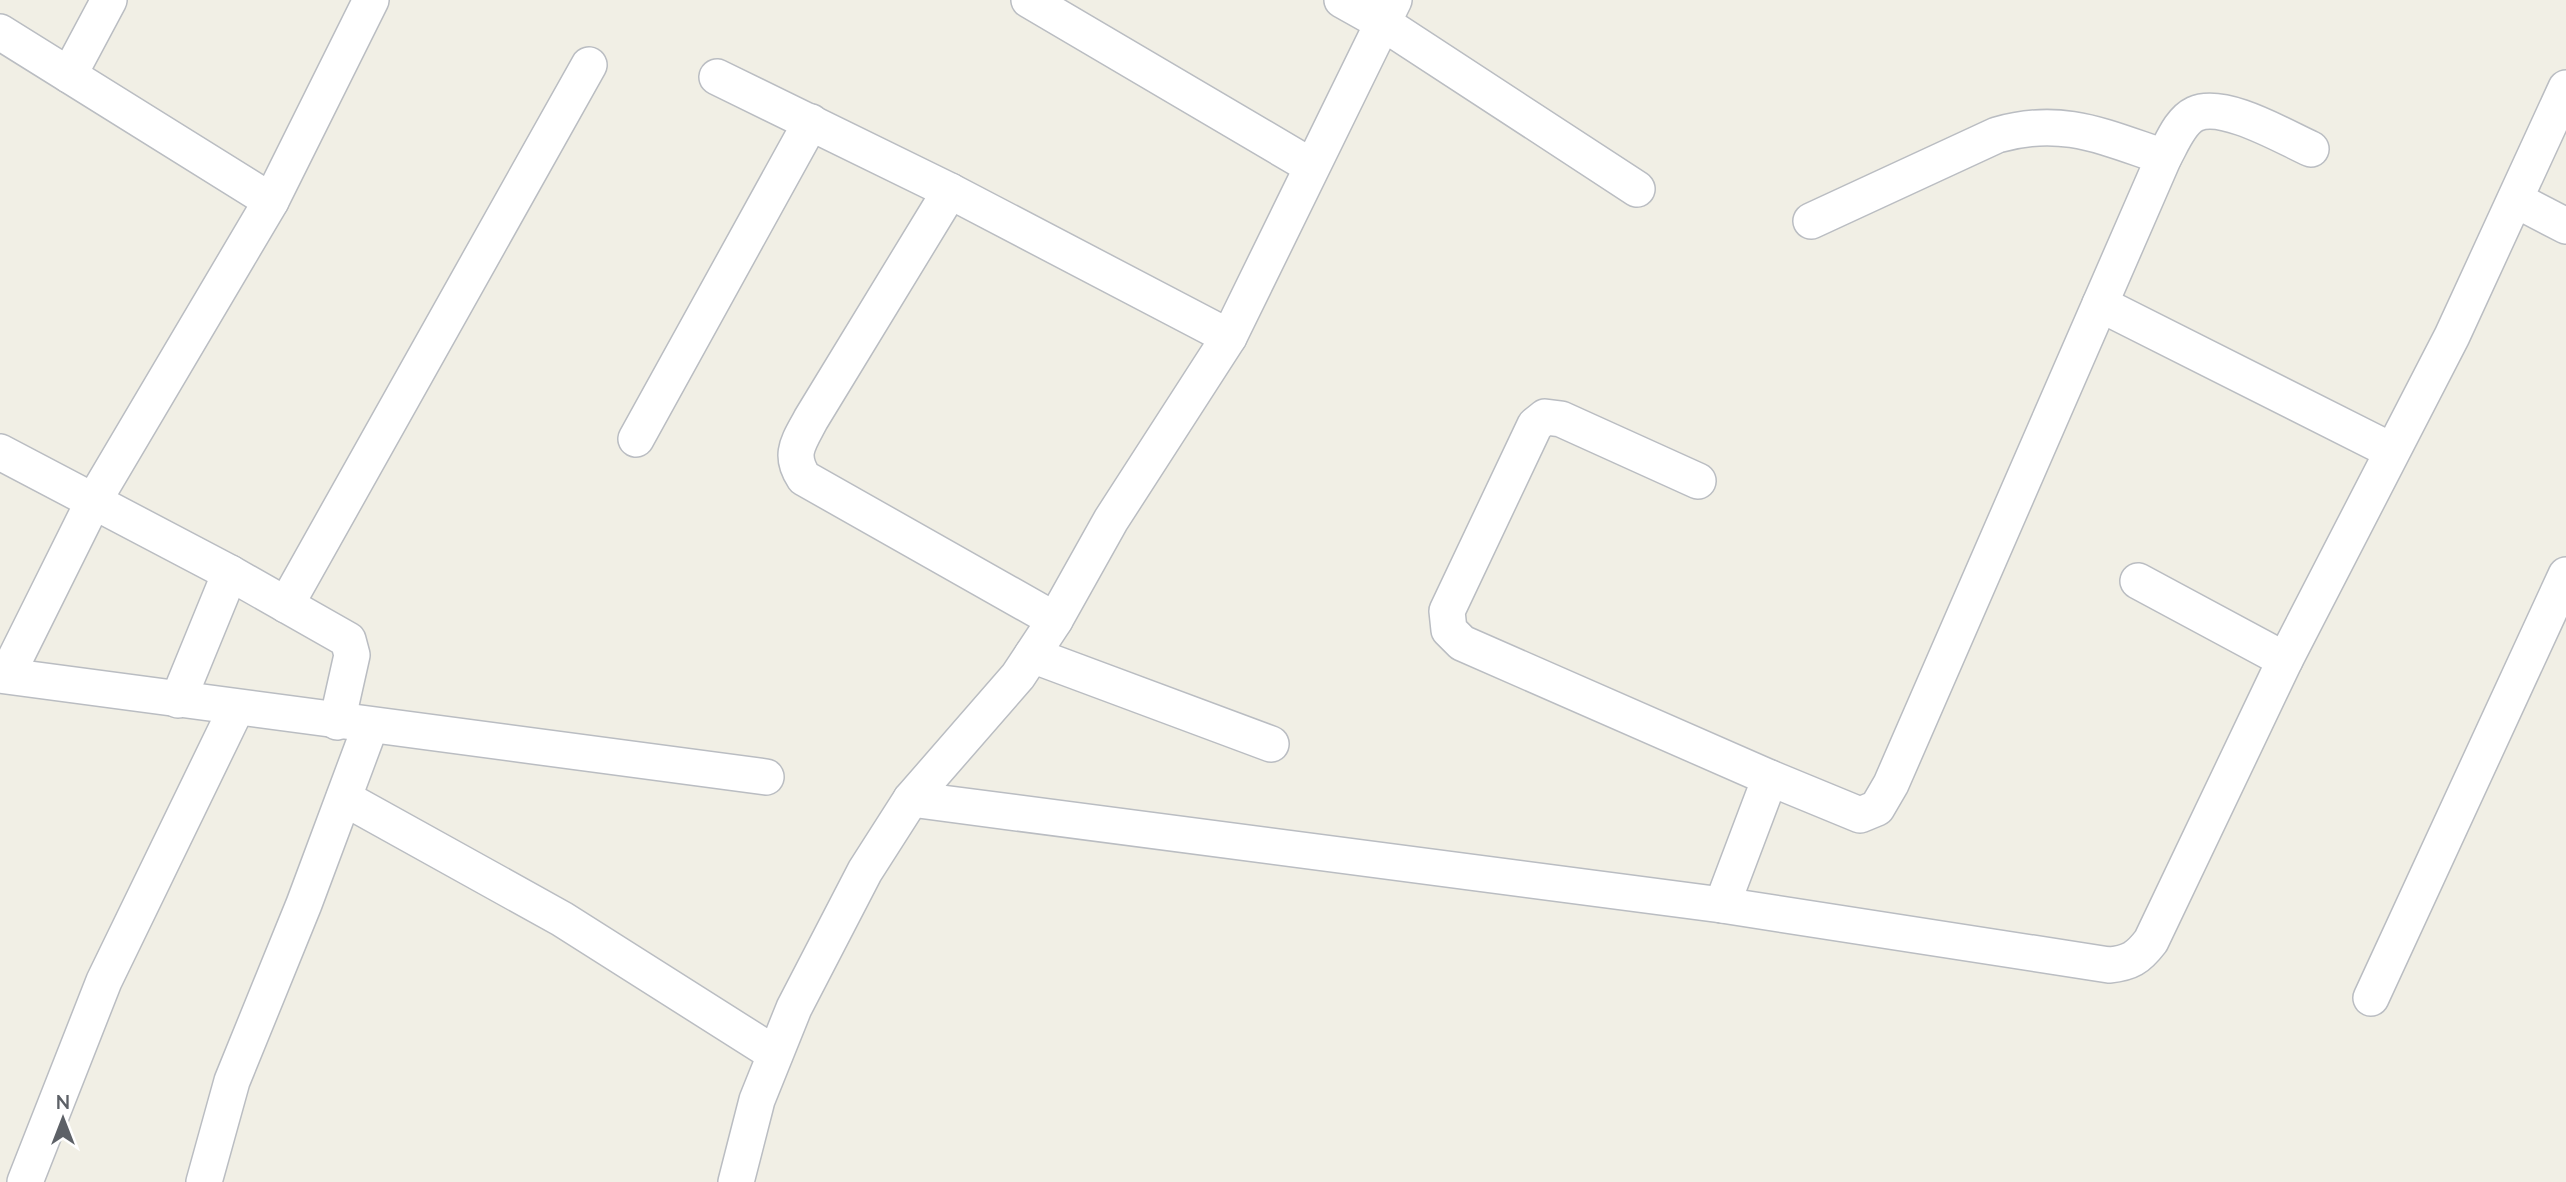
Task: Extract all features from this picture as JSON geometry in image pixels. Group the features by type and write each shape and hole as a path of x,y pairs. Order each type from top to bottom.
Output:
{"street":[{"path":"69,75 109,0"},
{"path":"371,0 271,201 93,502 3,675 236,709 766,777"},
{"path":"1029,0 1311,166"},
{"path":"1342,0 1388,12 1637,189"},
{"path":"736,1182 757,1100 794,1008 865,871 911,799 990,710 1032,655 1055,620 1111,520 1229,337 1388,12"},
{"path":"0,32 271,201"},
{"path":"286,604 589,65"},
{"path":"717,77 950,191 1229,337"},
{"path":"911,799 1722,905 2109,965 2127,964 2140,956 2151,941 2285,660 2452,336 2566,88"},
{"path":"1699,481 1561,419 1545,417 1535,425 1447,611 1449,630 1462,643 1770,778 1860,815 1877,808 1891,784 2164,157 2181,127 2193,114 2209,110 2239,116 2311,149"},
{"path":"636,439 811,122"},
{"path":"1811,220 1997,135 2027,126 2086,131 2164,157"},
{"path":"950,191 811,419 797,445 795,465 804,478 1055,620"},
{"path":"2516,200 2566,226"},
{"path":"2101,304 2392,451"},
{"path":"0,452 230,573 348,640 352,655 354,724 344,798 232,1081 204,1182"},
{"path":"178,700 230,573"},
{"path":"2371,998 2566,575"},
{"path":"2137,581 2285,660"},
{"path":"1032,655 1271,744"},
{"path":"25,1182 104,981 236,709"},
{"path":"1722,905 1770,778"},
{"path":"344,798 562,919 775,1054"}]}
